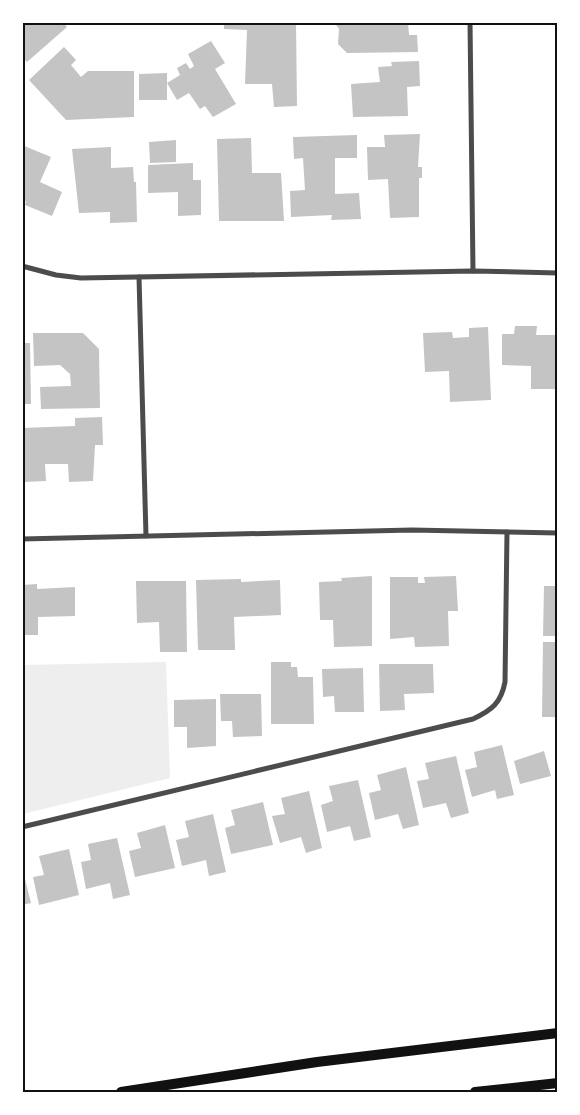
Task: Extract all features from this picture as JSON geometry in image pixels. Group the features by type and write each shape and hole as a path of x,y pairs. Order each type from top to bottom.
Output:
{"main road":[{"path":"121,1092 317,1062 558,1033"},
{"path":"475,1092 558,1083"}],"street":[{"path":"470,22 473,271"},
{"path":"22,266 56,275 81,278 473,271 558,273"},
{"path":"139,277 146,536"},
{"path":"22,539 412,530 558,534"},
{"path":"22,827 473,719 489,712 497,705 502,696 505,682 507,532"}],"shaded area":[{"path":"166,662 170,778 23,814 23,665"}],"building":[{"path":"22,22 63,22 67,27 27,62 22,57"},
{"path":"224,22 296,22 297,106 274,107 272,84 245,84 247,30 224,29"},
{"path":"334,22 408,22 409,35 417,35 418,52 347,53 338,44 339,29"},
{"path":"211,41 225,63 215,69 236,104 213,117 205,106 200,109 189,93 177,100 167,83 180,75 177,68 186,63 190,69 194,66 188,54"},
{"path":"64,47 76,60 71,65 81,77 88,71 134,71 134,117 66,120 29,80"},
{"path":"419,61 420,86 407,87 408,116 353,117 351,84 380,82 378,67 392,66 391,62"},
{"path":"167,73 167,100 139,100 139,74"},
{"path":"420,134 418,167 422,167 422,178 419,178 419,217 390,218 388,179 368,180 367,147 385,147 384,135"},
{"path":"357,135 357,158 335,158 335,194 359,193 361,219 331,220 332,215 291,217 290,191 305,190 303,158 294,159 293,137"},
{"path":"251,138 252,173 281,173 284,221 219,221 217,139"},
{"path":"176,140 176,162 150,163 149,142"},
{"path":"22,145 51,157 40,182 62,192 52,216 25,205 26,201 22,200"},
{"path":"111,147 111,168 133,167 134,182 136,182 137,222 110,223 110,212 79,213 72,149"},
{"path":"193,163 193,180 201,180 201,215 178,216 178,192 148,193 148,165"},
{"path":"515,326 537,326 536,335 558,335 558,389 531,389 531,366 502,365 502,334 514,334"},
{"path":"488,327 491,400 450,402 449,371 425,372 423,333 452,332 453,338 469,337 469,328"},
{"path":"33,333 83,333 99,349 100,408 41,409 40,387 71,386 70,374 60,365 34,366"},
{"path":"22,343 30,343 31,404 22,404"},
{"path":"102,417 103,445 95,445 93,481 69,482 68,464 45,464 46,481 24,482 22,428 75,426 75,418"},
{"path":"372,576 372,646 334,647 333,620 320,620 319,582 342,581 341,578"},
{"path":"456,576 458,611 448,611 449,646 415,647 414,637 390,639 390,577 418,577 418,583 425,583 424,577"},
{"path":"241,579 241,582 280,580 281,615 234,617 235,650 198,650 196,580"},
{"path":"136,581 186,581 187,652 160,652 159,622 137,623"},
{"path":"37,584 37,589 75,587 75,616 38,617 38,635 22,635 22,585"},
{"path":"544,586 558,586 558,636 543,636"},
{"path":"543,642 558,642 558,717 542,717"},
{"path":"271,662 291,662 291,667 297,667 298,677 313,677 314,724 271,724"},
{"path":"379,664 433,664 434,693 404,694 405,710 380,711"},
{"path":"363,668 364,712 335,712 334,696 323,697 322,669"},
{"path":"220,694 261,694 262,736 233,737 232,721 221,721"},
{"path":"216,699 216,746 187,748 187,727 174,727 174,700"},
{"path":"502,745 514,795 497,799 495,790 472,797 465,770 477,767 474,752"},
{"path":"544,751 551,776 520,784 514,761"},
{"path":"456,756 469,813 451,818 446,803 423,808 417,781 429,779 425,763"},
{"path":"406,767 419,825 403,829 398,814 375,820 369,793 381,790 377,775"},
{"path":"358,780 371,837 354,841 350,826 327,832 321,805 333,801 329,786"},
{"path":"309,791 322,848 306,853 301,837 280,843 272,816 285,814 281,798"},
{"path":"263,802 273,845 231,854 225,828 235,825 231,810"},
{"path":"213,814 226,872 209,876 206,860 182,866 176,840 189,837 185,821"},
{"path":"165,825 175,868 135,877 129,851 141,848 137,833"},
{"path":"117,838 130,895 113,899 110,883 86,889 81,862 91,860 88,844"},
{"path":"69,849 79,895 39,905 33,877 44,875 39,856"},
{"path":"22,872 31,903 22,905"}]}
